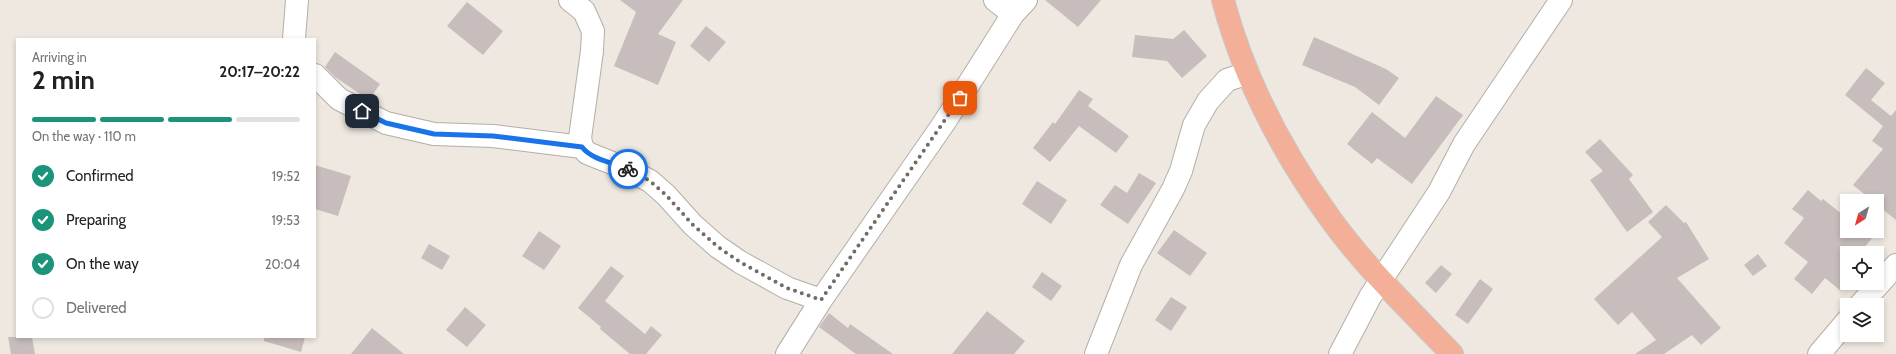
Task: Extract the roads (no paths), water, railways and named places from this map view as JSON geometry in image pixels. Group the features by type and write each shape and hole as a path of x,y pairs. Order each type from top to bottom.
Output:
{"main road":[{"path":"1223,0 1230,28 1248,73 1273,127 1306,182 1333,222 1382,279 1452,354"}],"street":[{"path":"294,38 297,0"},
{"path":"570,0 584,11 593,31 592,51 580,138 582,147 587,153 627,169 650,181 666,195 693,225 718,247 740,262 787,288 821,300"},
{"path":"787,354 821,300 944,123 1019,7 995,0"},
{"path":"1340,354 1370,297 1439,192 1464,144 1561,0"},
{"path":"1096,354 1130,265 1174,189 1181,171 1194,125 1208,102 1227,80 1248,73"},
{"path":"316,76 339,99 386,123 434,134 493,136 582,147"},
{"path":"1866,298 1896,265"},
{"path":"1819,354 1840,328"}]}
